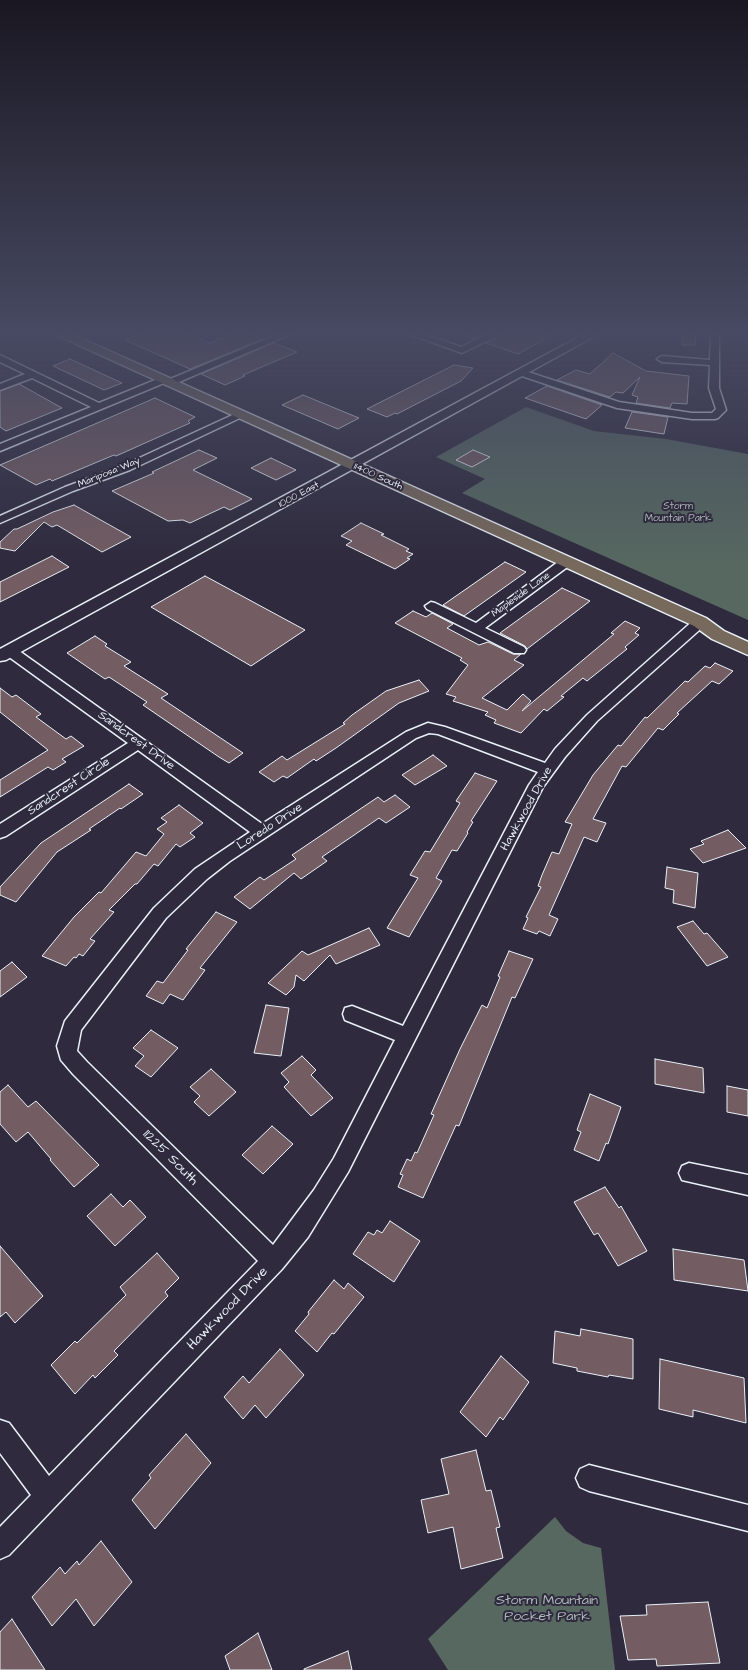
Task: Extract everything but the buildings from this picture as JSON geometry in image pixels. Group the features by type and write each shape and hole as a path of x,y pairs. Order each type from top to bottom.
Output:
{"main road":[{"name":"11400 South","path":"228,410 700,622 718,635 748,649"},
{"name":"11400 South","path":"700,622 723,625 748,634"}],"street":[{"path":"0,448 92,410"},
{"name":"1000 East","path":"5,653 454,410"},
{"path":"653,410 704,417 715,416 721,410"},
{"name":"Mariposa Way","path":"0,520 69,489 126,468 239,415"},
{"name":"Mapleside Lane","path":"476,628 566,562"},
{"name":"Mapleside Lane","path":"431,606 518,650"},
{"name":"Hawkwood Drive","path":"0,1546 274,1261 300,1229 322,1197 408,1036 528,802 548,770 560,753 592,718 700,622"},
{"name":"Sandcrest Drive","path":"5,653 138,743 262,832"},
{"name":"Loredo Drive","path":"68,1054 68,1036 72,1027 160,913 201,874 410,735 428,728 452,734 548,770"},
{"name":"Sandcrest Circle","path":"0,832 138,743"},
{"path":"352,1014 408,1036"},
{"name":"11225 South","path":"68,1054 80,1068 274,1261"},
{"path":"689,1173 748,1185"},
{"path":"0,1432 48,1496"},
{"path":"589,1478 748,1518"}],"green space":[{"name":"Storm Mountain Park","path":"521,410 534,410 594,431 666,439 748,454 748,620 462,493 485,479 436,457"},
{"name":"Storm Mountain Pocket Park","path":"555,1517 566,1531 583,1543 601,1548 615,1670 448,1670 428,1639"}]}
